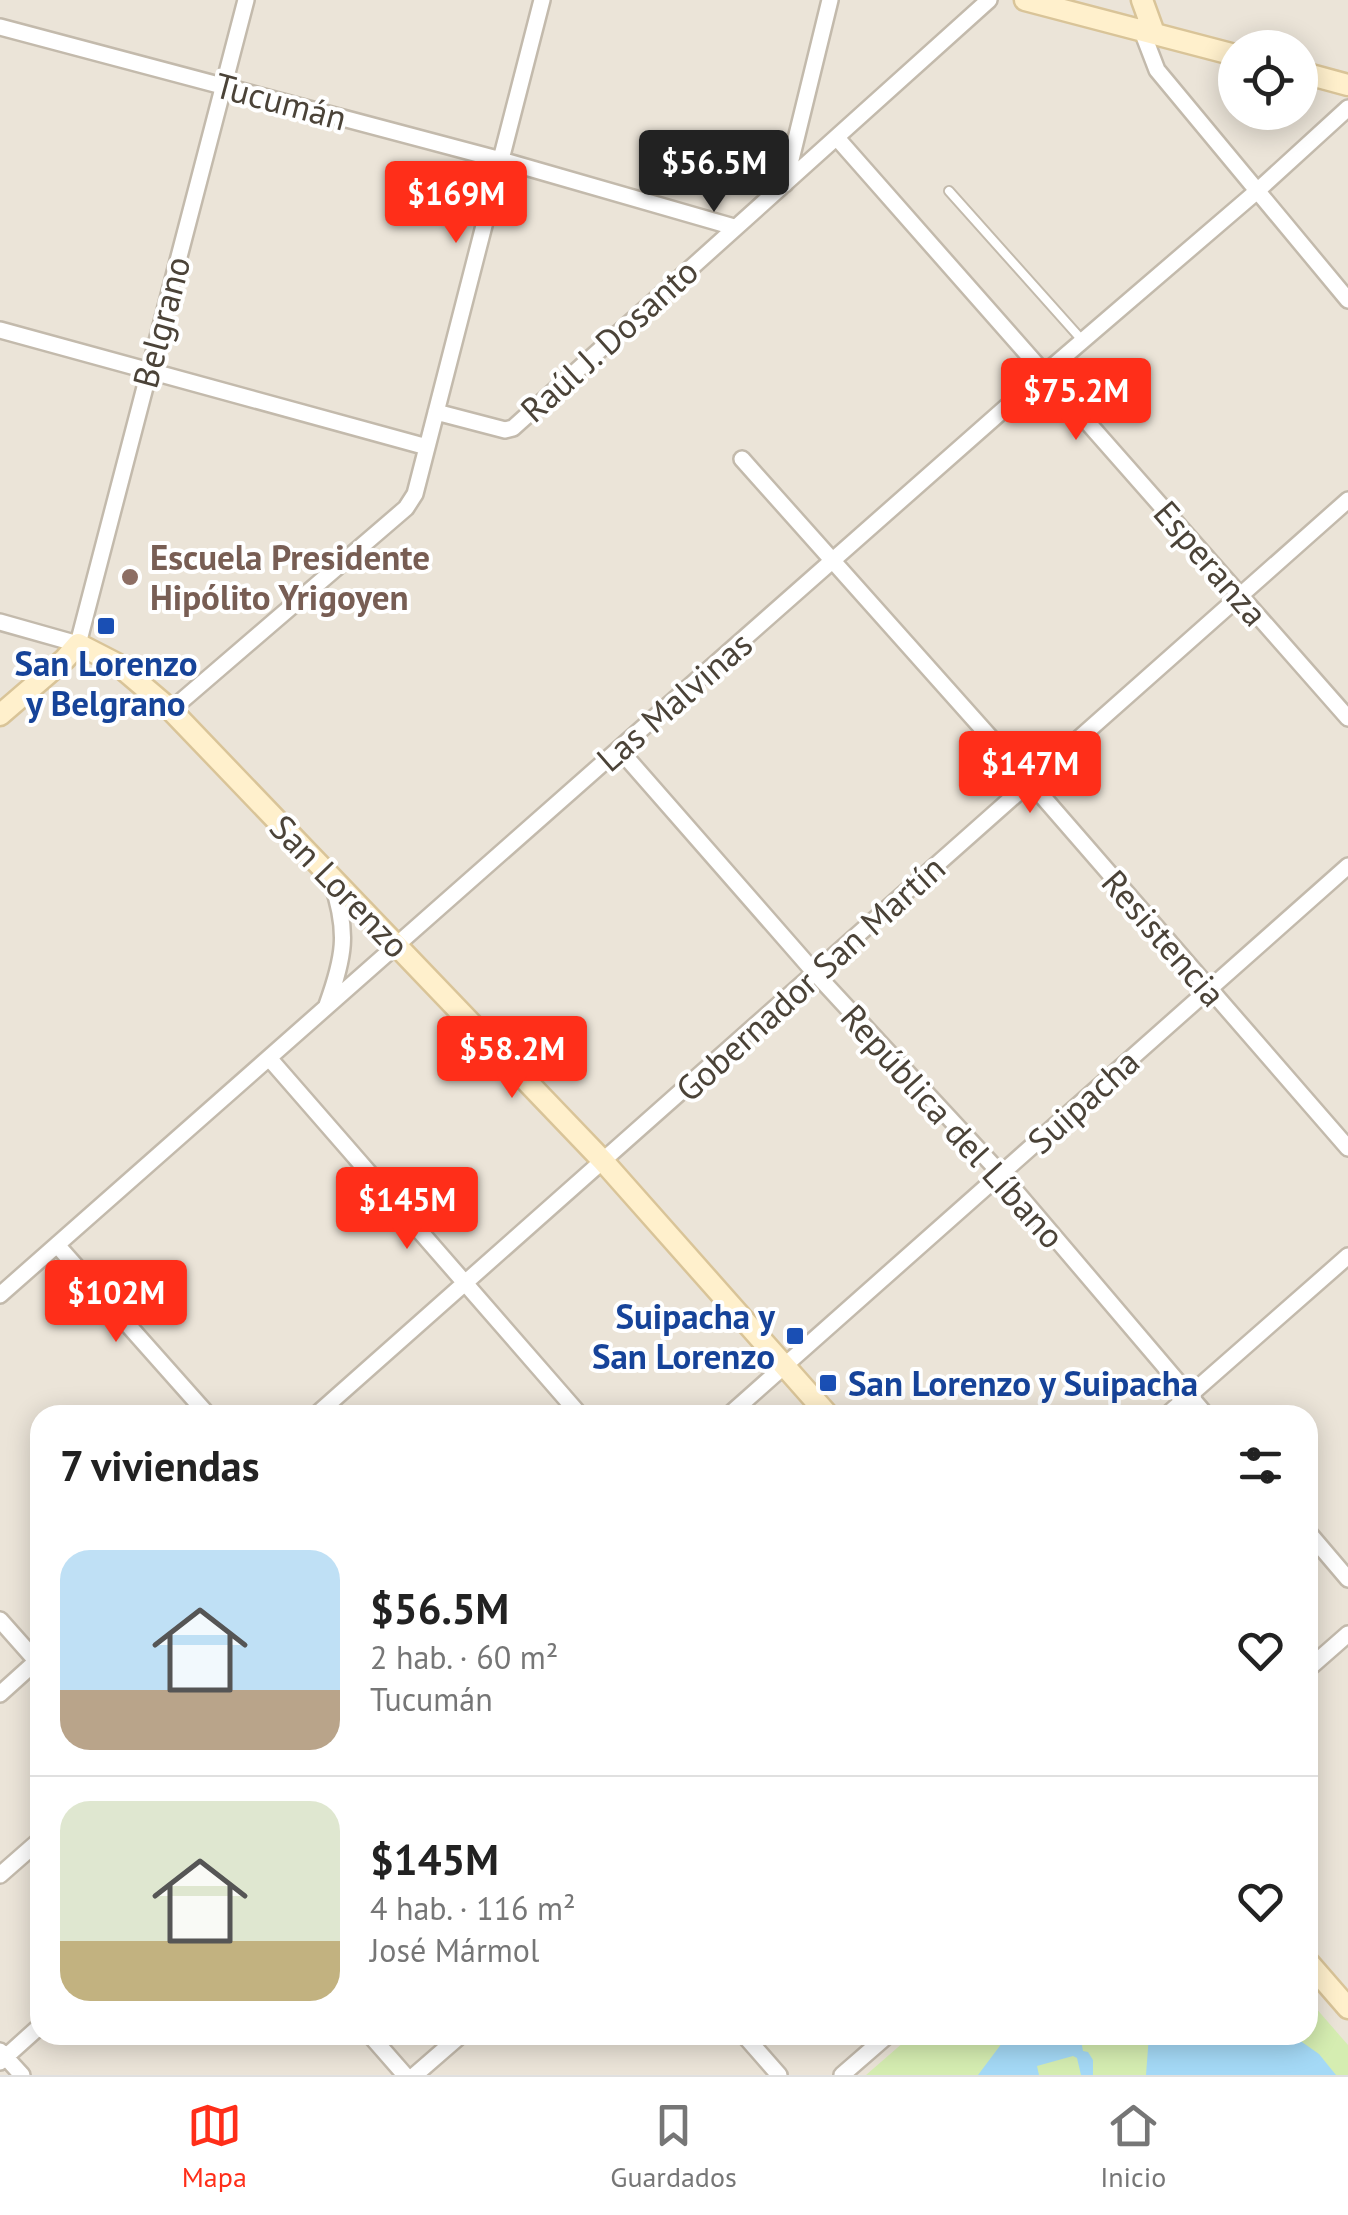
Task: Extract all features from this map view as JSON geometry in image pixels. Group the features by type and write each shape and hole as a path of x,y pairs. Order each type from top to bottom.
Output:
{"main road":[{"path":"1025,0 1218,50"},
{"path":"1139,0 1142,30"},
{"path":"1318,76 1348,84"},
{"path":"0,715 78,644"},
{"name":"San Lorenzo","path":"78,644 117,664 171,710 604,1161 819,1405"},
{"path":"1318,1974 1348,2008"}],"street":[{"name":"Belgrano","path":"78,644 246,0"},
{"path":"171,710 406,508 415,494 542,0"},
{"path":"785,184 830,0"},
{"name":"Raúl J. Dosanto","path":"436,412 505,430 513,428 988,0"},
{"name":"Tucumán","path":"0,27 502,160 734,228"},
{"path":"1142,30 1157,70 1348,300"},
{"name":"Las Malvinas","path":"0,1295 1348,108"},
{"name":"Esperanza","path":"836,138 1348,718"},
{"path":"0,330 427,447"},
{"name":"Resistencia","path":"742,459 1348,1148"},
{"name":"Gobernador San Martín","path":"327,1405 1348,500"},
{"path":"0,622 78,644"},
{"name":"República del Líbano","path":"619,749 815,973 1000,1174 1197,1405"},
{"name":"Suipacha","path":"740,1405 1348,866"},
{"path":"326,1010 343,953 344,930 329,874"},
{"path":"269,1058 571,1405"},
{"path":"57,1245 199,1405"},
{"path":"1178,1405 1348,1256"},
{"path":"1318,1544 1348,1578"},
{"path":"0,1620 30,1652"},
{"path":"1318,1660 1348,1634"},
{"path":"0,1694 30,1669"},
{"path":"0,1875 30,1849"},
{"path":"22,2075 2,2057 30,2034"},
{"path":"379,2045 405,2075"},
{"path":"415,2075 450,2045"},
{"path":"752,2045 778,2075"},
{"path":"842,2075 876,2045"}],"lane":[{"path":"949,190 1083,340"}],"shaded area":[{"path":"0,0 1348,0 1348,2075 0,2075"}],"green space":[{"path":"1318,2010 1348,2045 1348,2075 866,2075 900,2045 1318,2045"}],"water":[{"path":"1000,2045 1082,2045 1093,2060 1093,2075 1081,2075 1073,2056 1037,2066 1039,2075 978,2075"},
{"path":"1148,2045 1306,2045 1336,2075 1146,2075"}],"place":[{"name":"Escuela Presidente Hipólito Yrigoyen","path":"130,577"},
{"name":"San Lorenzo y Belgrano","path":"106,626"},
{"name":"Suipacha y San Lorenzo","path":"795,1336"},
{"name":"San Lorenzo y Suipacha","path":"828,1383"}]}
